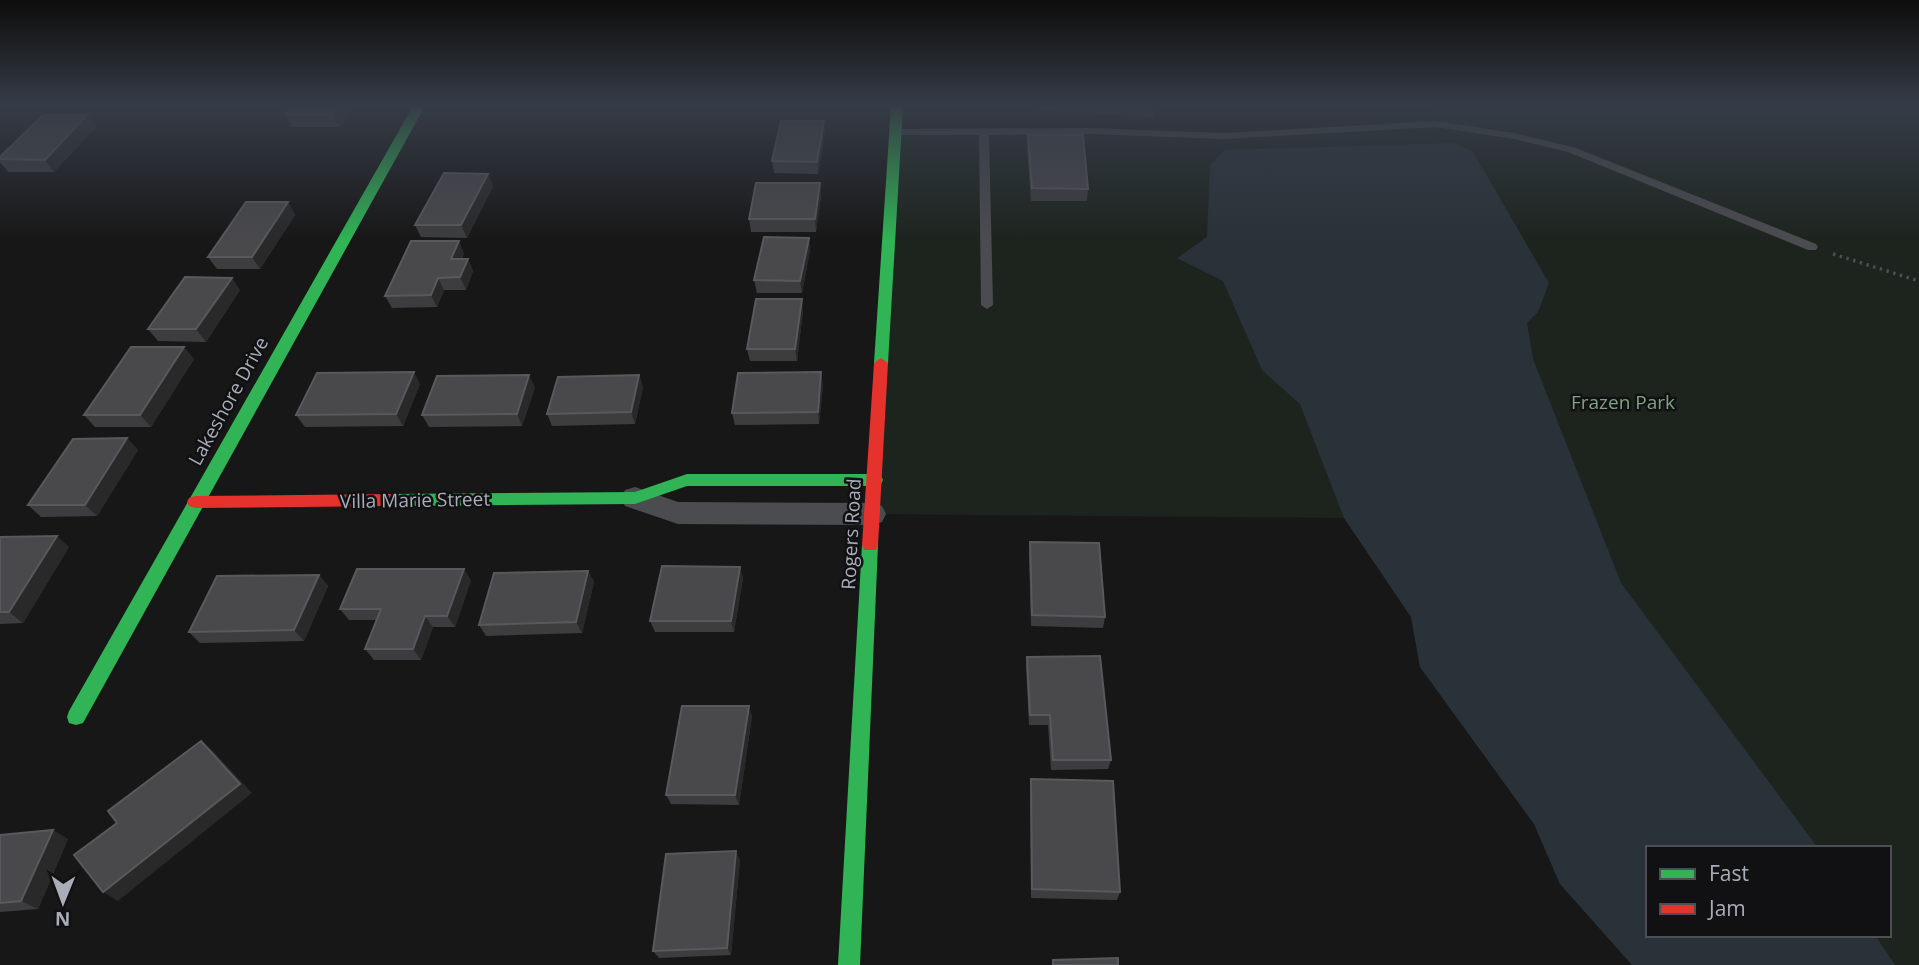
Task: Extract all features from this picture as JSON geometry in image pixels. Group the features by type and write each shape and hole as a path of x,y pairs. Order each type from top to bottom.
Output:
{"street":[{"name":"Lakeshore Drive","path":"76,716 394,151"},
{"name":"Rogers Road","path":"849,965 894,151"},
{"name":"Villa Marie Street","path":"195,502 635,498 687,480 875,480"},
{"name":"Villa Marie Street","path":"635,498 678,513 872,514"}],"lane":[{"path":"984,151 987,304"},
{"path":"1575,151 1812,247"}],"path":[{"path":"1812,247 1919,281"}],"green space":[{"name":"Frazen Park","path":"895,151 1919,151 1919,965 1632,965 1560,884 1534,824 1420,667 1411,617 1344,518 872,514"}],"shaded area":[{"path":"1224,151 1473,152 1549,283 1538,312 1527,323 1533,359 1621,583 1817,846 1646,846 1646,937 1876,937 1895,965 1632,965 1560,884 1534,824 1420,667 1411,617 1344,518 1300,404 1262,370 1223,281 1177,258 1207,237 1210,165"}],"building":[{"path":"6,151 53,151 45,160 0,157"},
{"path":"774,151 819,151 817,162 772,161"},
{"path":"1029,151 1084,151 1088,189 1032,188"},
{"path":"444,173 488,174 461,225 415,225"},
{"path":"756,183 820,183 815,219 749,219"},
{"path":"246,202 288,202 252,257 208,257"},
{"path":"764,237 809,238 800,281 754,280"},
{"path":"411,241 459,241 451,259 468,259 460,277 438,278 431,295 385,296"},
{"path":"185,277 232,278 196,329 148,329"},
{"path":"756,299 802,299 795,349 747,349"},
{"path":"131,347 184,347 140,415 84,415"},
{"path":"414,372 396,414 296,415 317,373"},
{"path":"821,372 818,412 732,413 738,373"},
{"path":"529,375 517,414 422,415 437,376"},
{"path":"639,375 631,412 547,414 558,377"},
{"path":"127,438 85,505 28,505 73,439"},
{"path":"57,536 9,612 0,612 0,537"},
{"path":"1030,542 1099,543 1105,617 1032,615"},
{"path":"662,566 740,567 731,621 650,621"},
{"path":"357,569 464,569 447,616 425,616 413,649 365,649 381,609 340,609"},
{"path":"588,571 576,622 479,625 494,573"},
{"path":"319,575 294,630 189,632 217,576"},
{"path":"1100,656 1111,760 1053,760 1050,715 1030,715 1027,657"},
{"path":"682,706 749,706 735,795 666,795"},
{"path":"201,741 240,784 103,892 74,855 117,823 108,811"},
{"path":"1031,779 1113,781 1120,892 1032,889"},
{"path":"53,830 21,901 0,903 0,835"},
{"path":"736,851 727,948 653,951 666,854"},
{"path":"1118,958 1118,965 1053,965 1053,960"}],"traffic: fast":[{"path":"76,717 394,151"},
{"path":"881,363 894,151"},
{"path":"392,500 635,498 687,480 875,480"},
{"path":"849,965 870,545"}],"traffic: jam":[{"path":"870,545 881,363"},
{"path":"195,502 392,500"}]}
